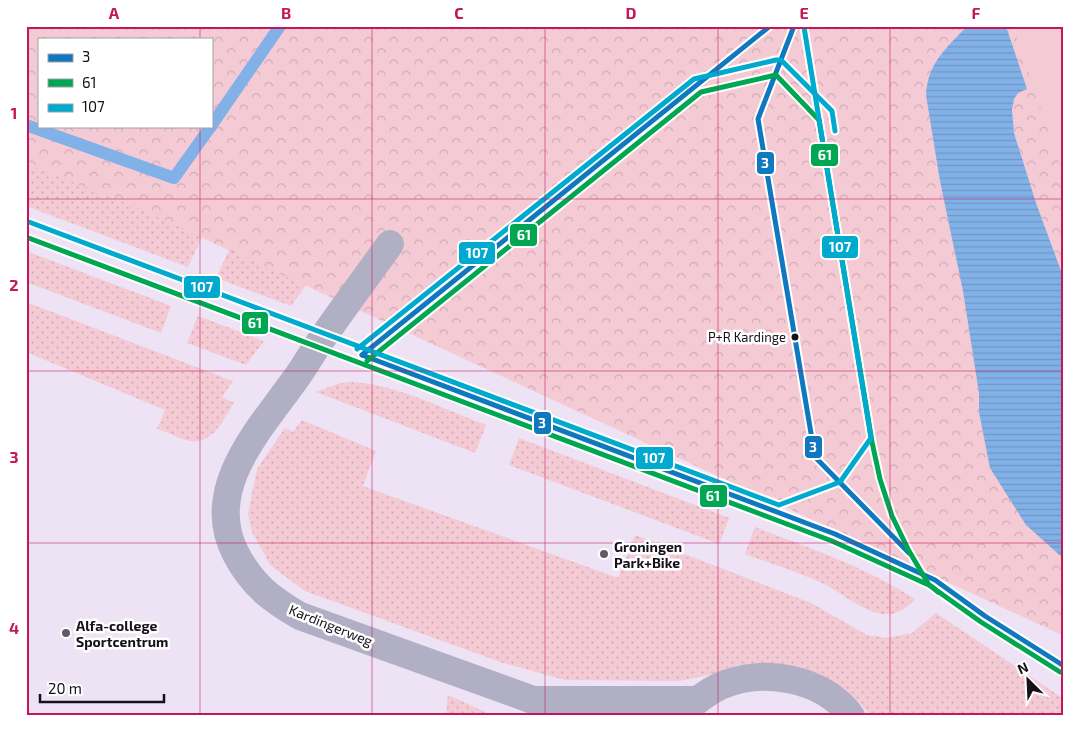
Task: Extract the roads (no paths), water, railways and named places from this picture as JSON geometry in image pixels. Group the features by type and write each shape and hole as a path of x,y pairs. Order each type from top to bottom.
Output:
{"street":[{"name":"Kardingerweg","path":"390,244 262,424 239,463 228,488 224,508 227,529 233,549 242,566 258,587 278,603 300,616 532,700 554,716"},
{"path":"688,708 721,686 747,678 774,677 801,682 826,693 847,710 851,716"},
{"name":"Kardingerweg","path":"532,700 688,708"}],"water":[{"path":"967,26 1006,26 1027,89 1018,93 1014,99 1012,110 1014,133 1036,203 1064,279 1064,559 1026,525 990,468 979,412 979,393 963,291 940,181 926,95 927,84 934,65 945,49"}],"waterway":[{"path":"212,125 280,26"},
{"path":"26,125 174,178 210,128"}],"place":[{"name":"P+R Kardinge","path":"795,337"},
{"name":"Groningen Park+Bike","path":"604,554"},
{"name":"Alfa-college Sportcentrum","path":"66,633"}]}
